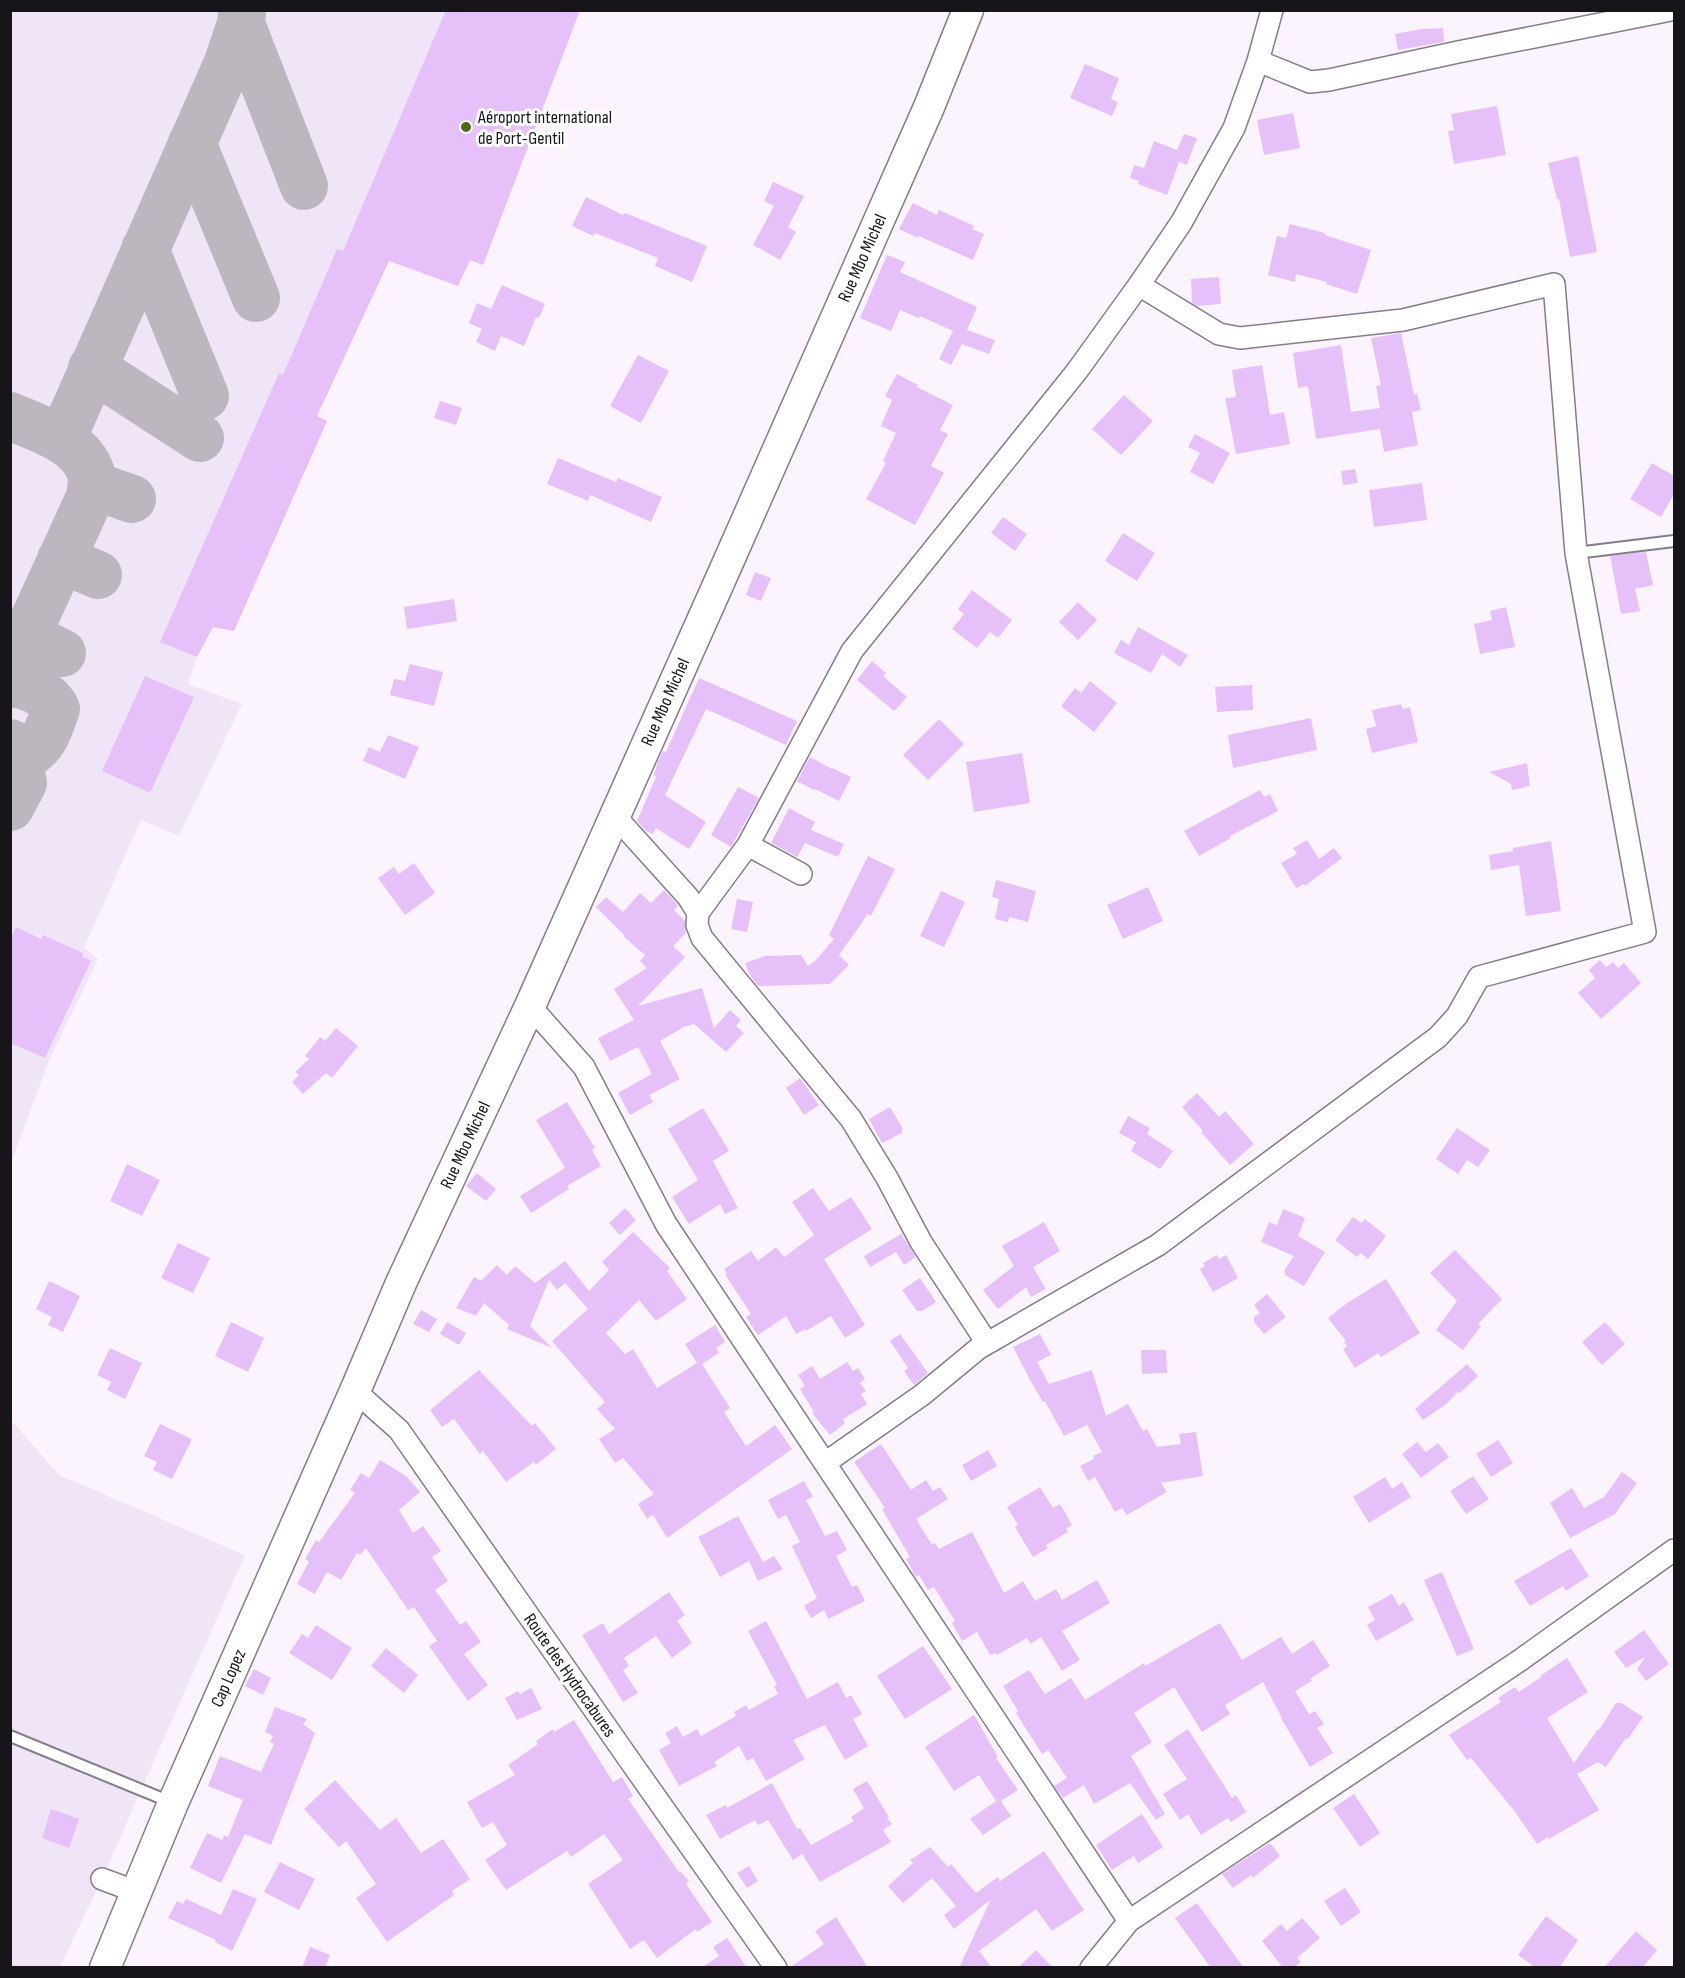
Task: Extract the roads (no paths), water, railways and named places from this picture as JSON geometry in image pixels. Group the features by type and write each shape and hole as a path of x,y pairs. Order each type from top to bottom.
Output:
{"street":[{"name":"Rue Mbo Michel","path":"355,1391 401,1283 530,1006 615,815 924,117 968,10"},
{"path":"987,1343 921,1242 887,1178 851,1119 702,938 697,925 698,913 748,845 852,651 1077,371 1181,223 1234,128 1258,61 1272,10"},
{"path":"1258,61 1310,82 1329,80 1574,28 1671,10"},
{"path":"825,1464 922,1395 987,1343 1168,1238 1438,1037 1457,1016 1479,977 1645,932 1576,553 1554,284 1403,320 1240,338 1219,334 1139,285"},
{"path":"615,815 688,897 698,913"},
{"path":"748,845 801,874"},
{"path":"530,1006 584,1067 666,1224 1129,1922"},
{"name":"Cap Lopez","path":"105,1968 173,1803 355,1391"},
{"name":"Route des Hydrocabures","path":"355,1391 399,1430 776,1968"},
{"path":"1091,1968 1129,1922 1519,1661 1674,1550"},
{"path":"102,1880 137,1892"}],"lane":[{"path":"1576,553 1674,541"},
{"path":"10,1737 173,1803"}],"place":[{"name":"Aéroport international de Port-Gentil","path":"466,127"}]}
